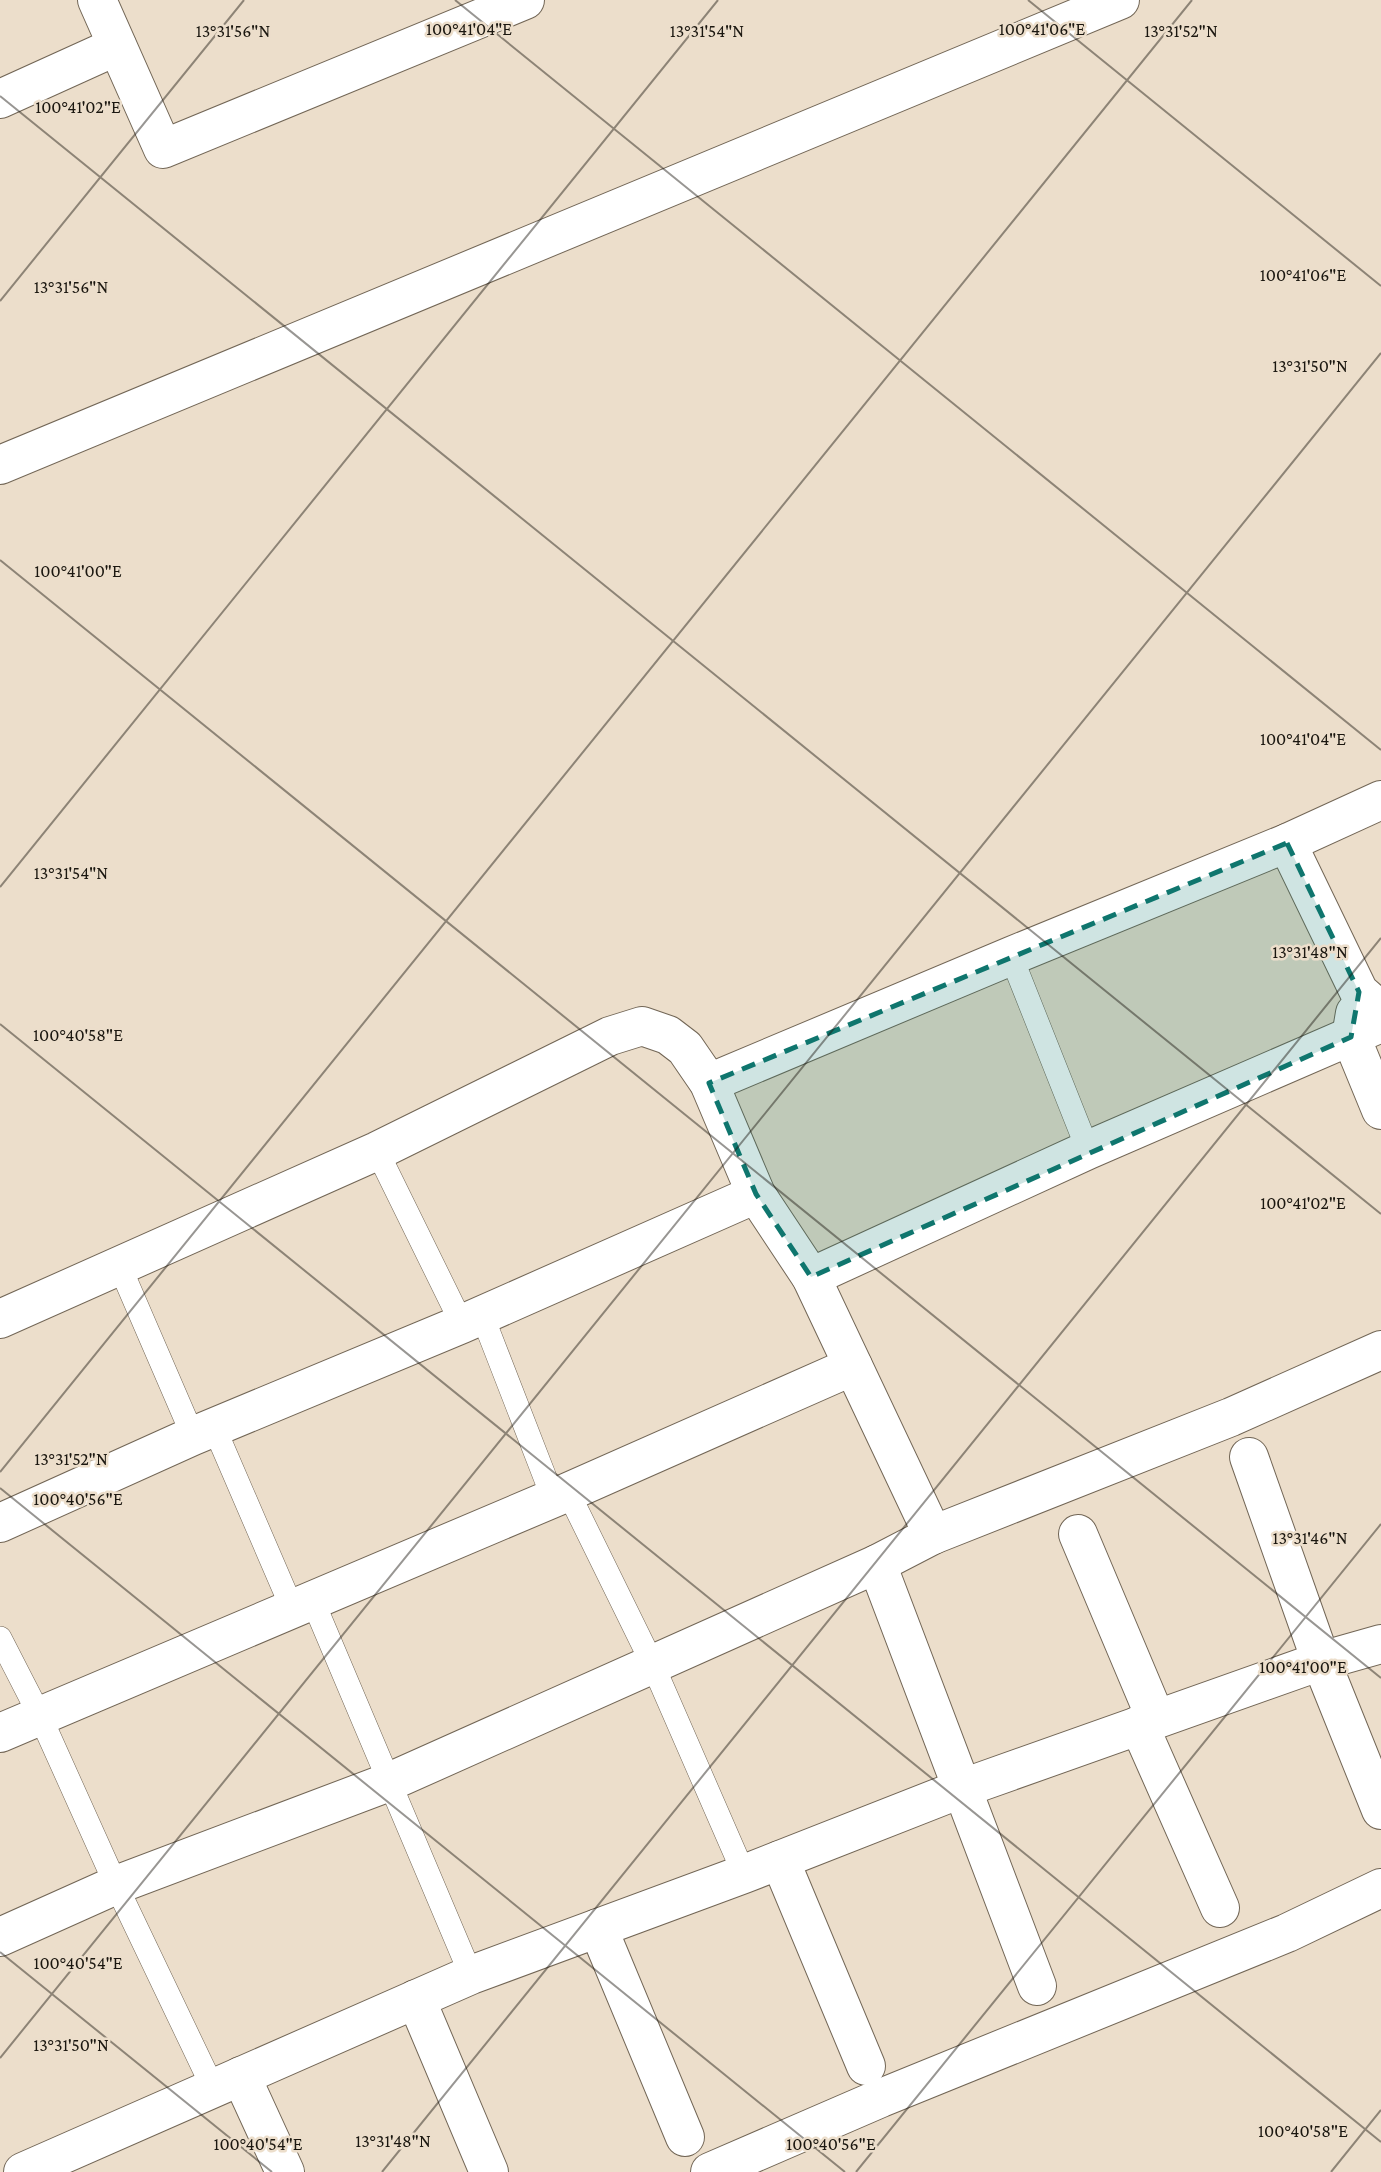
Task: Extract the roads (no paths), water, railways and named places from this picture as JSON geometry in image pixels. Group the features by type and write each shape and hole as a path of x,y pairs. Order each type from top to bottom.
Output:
{"street":[{"path":"97,0 163,149 525,0"},
{"path":"0,465 1120,0"},
{"path":"0,99 117,46"},
{"path":"709,1083 1287,843 1381,800"},
{"path":"1287,843 1370,1001 1366,1030 1381,1110"},
{"path":"0,1319 377,1151 610,1036 642,1026 668,1035 685,1048 709,1083 756,1194 811,1277 933,1535"},
{"path":"811,1277 1088,1150 1366,1030"},
{"path":"0,1523 203,1431 472,1320 756,1194"},
{"path":"0,1937 116,1885 389,1782 877,1563 933,1535 1231,1417 1381,1350"},
{"path":"0,1733 561,1494 853,1366"},
{"path":"1249,1457 1321,1661 1381,1810"},
{"path":"1079,1534 1147,1722 1220,1908"},
{"path":"877,1563 1037,1986"},
{"path":"23,2172 66,2163 227,2082 471,1975 744,1874 963,1787 1321,1661 1381,1644"},
{"path":"780,1860 866,2066"},
{"path":"710,2172 893,2093 1287,1933 1381,1888"},
{"path":"598,1928 685,2137"},
{"path":"416,1999 489,2172"},
{"path":"227,2082 285,2172"}],"lane":[{"path":"1011,956 1088,1150"},
{"path":"377,1151 472,1320 561,1494 652,1662 744,1874"},
{"path":"120,1267 203,1431 302,1603 389,1782 471,1975"},
{"path":"0,1638 40,1716 116,1885 227,2082"}]}
